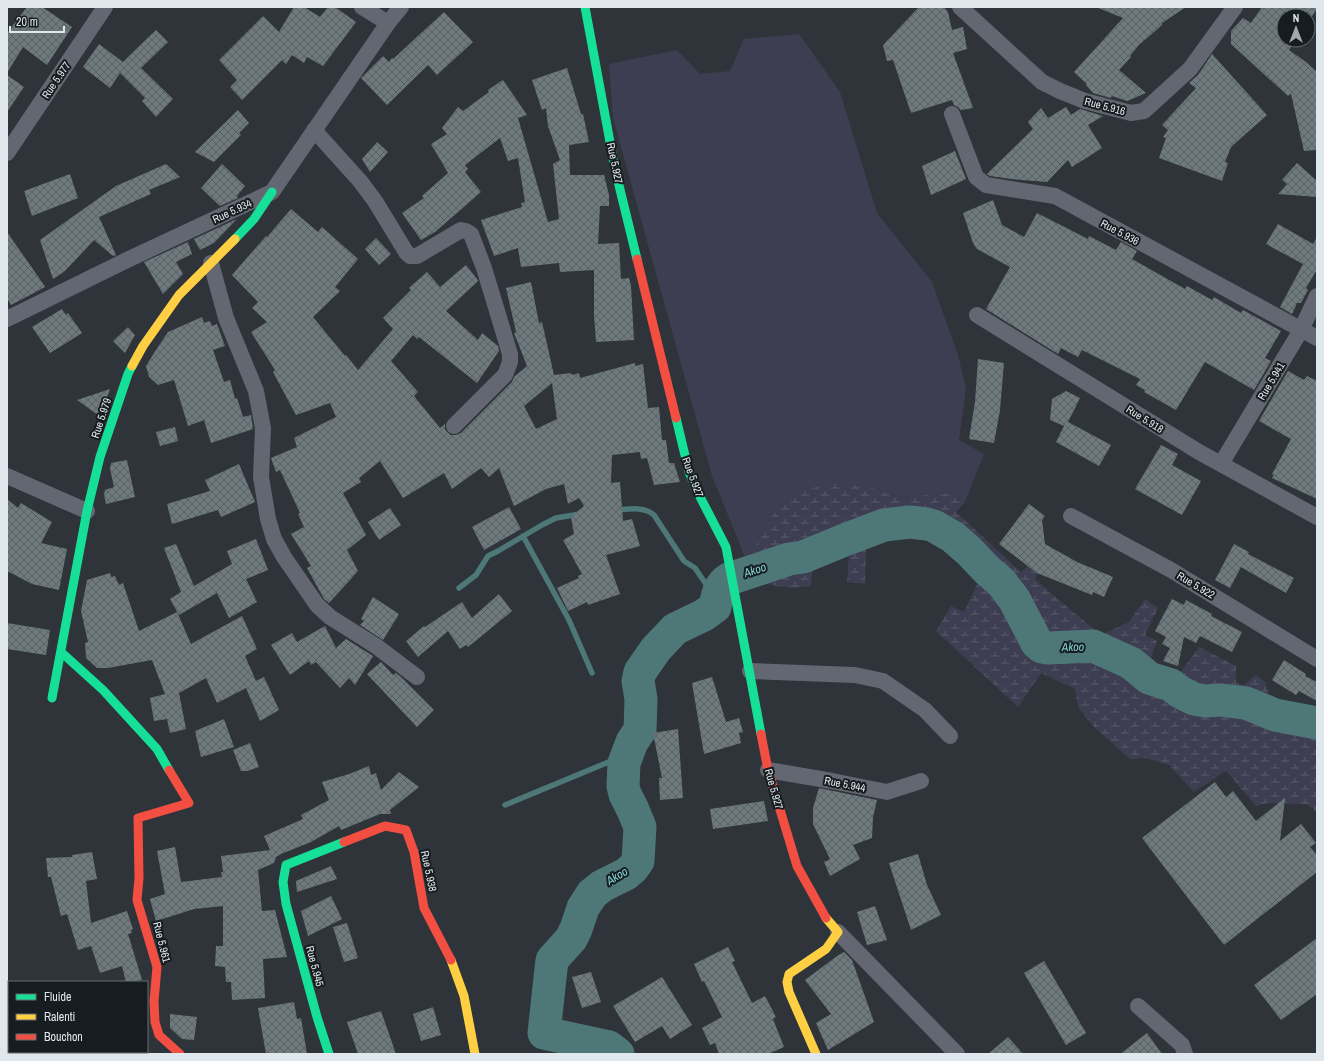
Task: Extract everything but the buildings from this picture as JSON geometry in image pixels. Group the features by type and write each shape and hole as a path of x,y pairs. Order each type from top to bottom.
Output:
{"street":[{"name":"Rue 5.977","path":"7,153 105,7"},
{"path":"362,7 388,23"},
{"path":"272,192 388,23 401,7"},
{"name":"Rue 5.927","path":"585,7 615,169 689,472 697,491 726,546 768,770 797,866 826,918 957,1054"},
{"name":"Rue 5.916","path":"960,7 1042,82 1085,101 1131,113 1144,111 1190,69 1229,9"},
{"name":"Rue 5.936","path":"952,114 976,177 986,184 1054,196 1317,338"},
{"path":"314,130 360,181 375,201 406,252 410,256 417,256 461,230 471,234 484,268 510,354 510,362 504,375 454,426"},
{"name":"Rue 5.979","path":"52,698 87,511 100,457 128,374 143,346 179,295 254,219 272,192"},
{"name":"Rue 5.934","path":"7,319 127,260 272,192"},
{"path":"211,263 226,318 256,391 263,428 261,477 268,519 274,539 284,557 318,606 330,617 388,654 418,677"},
{"name":"Rue 5.941","path":"1221,464 1301,330 1317,296"},
{"name":"Rue 5.918","path":"977,315 1192,448 1317,517"},
{"path":"7,476 87,511"},
{"name":"Rue 5.922","path":"1072,516 1172,570 1317,659"},
{"name":"Rue 5.961","path":"61,652 103,690 157,749 189,804 138,818 140,878 137,900 157,968 154,1001 155,1022 159,1035 180,1054"},
{"path":"750,671 855,675 883,681 926,710 950,736"},
{"name":"Rue 5.944","path":"768,770 886,792 921,781"},
{"name":"Rue 5.938","path":"283,882 286,865 384,826 406,830 414,852 424,908 450,957 464,996 475,1054"},
{"name":"Rue 5.945","path":"283,882 290,919 317,1017 329,1054"},
{"path":"816,1054 787,982 789,974 826,949 838,932"},
{"path":"1138,1006 1182,1045 1185,1054"}],"green space":[{"path":"799,34 840,92 877,213 932,282 958,355 966,388 959,440 984,454 965,502 954,493 898,497 865,485 755,548 747,562 712,476 613,118 609,64 677,50 700,74 730,71 744,39"},
{"path":"825,484 865,485 898,497 954,493 965,502 956,512 1021,572 1032,562 1040,569 1035,579 1101,635 1129,622 1145,599 1158,608 1145,635 1157,641 1150,661 1180,673 1199,647 1236,666 1236,683 1244,685 1256,675 1265,682 1269,694 1293,708 1317,713 1317,812 1307,804 1267,803 1256,806 1226,771 1194,792 1169,765 1145,758 1130,759 1093,726 1078,707 1075,689 1041,673 1018,707 936,631 951,606 964,612 982,574 944,551 944,536 905,530 866,543 865,584 847,582 849,556 813,561 811,586 790,588 767,584 757,578 747,562 773,514 802,492"}],"waterway":[{"path":"616,510 641,509 654,515 684,561 695,568 710,590 715,594 718,593"},
{"path":"459,588 476,575 488,556 556,518 580,514"},
{"name":"Akoo","path":"618,1054 609,1047 544,1033 552,960 571,939 583,908 592,894 602,886 626,874 638,861 640,827 625,794 623,786 624,763 632,742 640,730 641,699 638,681 640,672 656,649 675,629 704,615 715,607 721,588 729,579 789,559 803,557 884,525 910,522 927,524 934,526 953,537 1001,582 1014,599 1037,643 1042,647 1093,646 1131,663 1149,678 1171,685 1180,692 1194,699 1246,703 1275,715 1317,723"},
{"path":"523,536 569,620 592,673"},
{"path":"505,805 628,754"}],"traffic: fast":[{"path":"585,7 615,169 637,259"},
{"path":"235,239 254,219 272,192"},
{"path":"52,698 87,511 100,457 132,366"},
{"path":"676,418 689,472 697,491 726,547 761,734"},
{"path":"61,652 103,690 157,749 169,770"},
{"path":"329,1054 317,1017 286,904 283,882 286,865 344,842"}],"traffic: slow":[{"path":"132,366 143,346 179,295 235,239"},
{"path":"816,1054 789,992 787,982 789,974 826,949 838,932 826,918"},
{"path":"451,960 464,996 475,1054"}],"traffic: jam":[{"path":"637,259 676,418"},
{"path":"761,734 768,770 797,866 826,918"},
{"path":"169,770 189,803 138,818 139,878 137,900 157,967 154,1001 155,1022 159,1035 180,1054"},
{"path":"344,842 385,826 406,830 414,852 424,908 451,960"}]}
